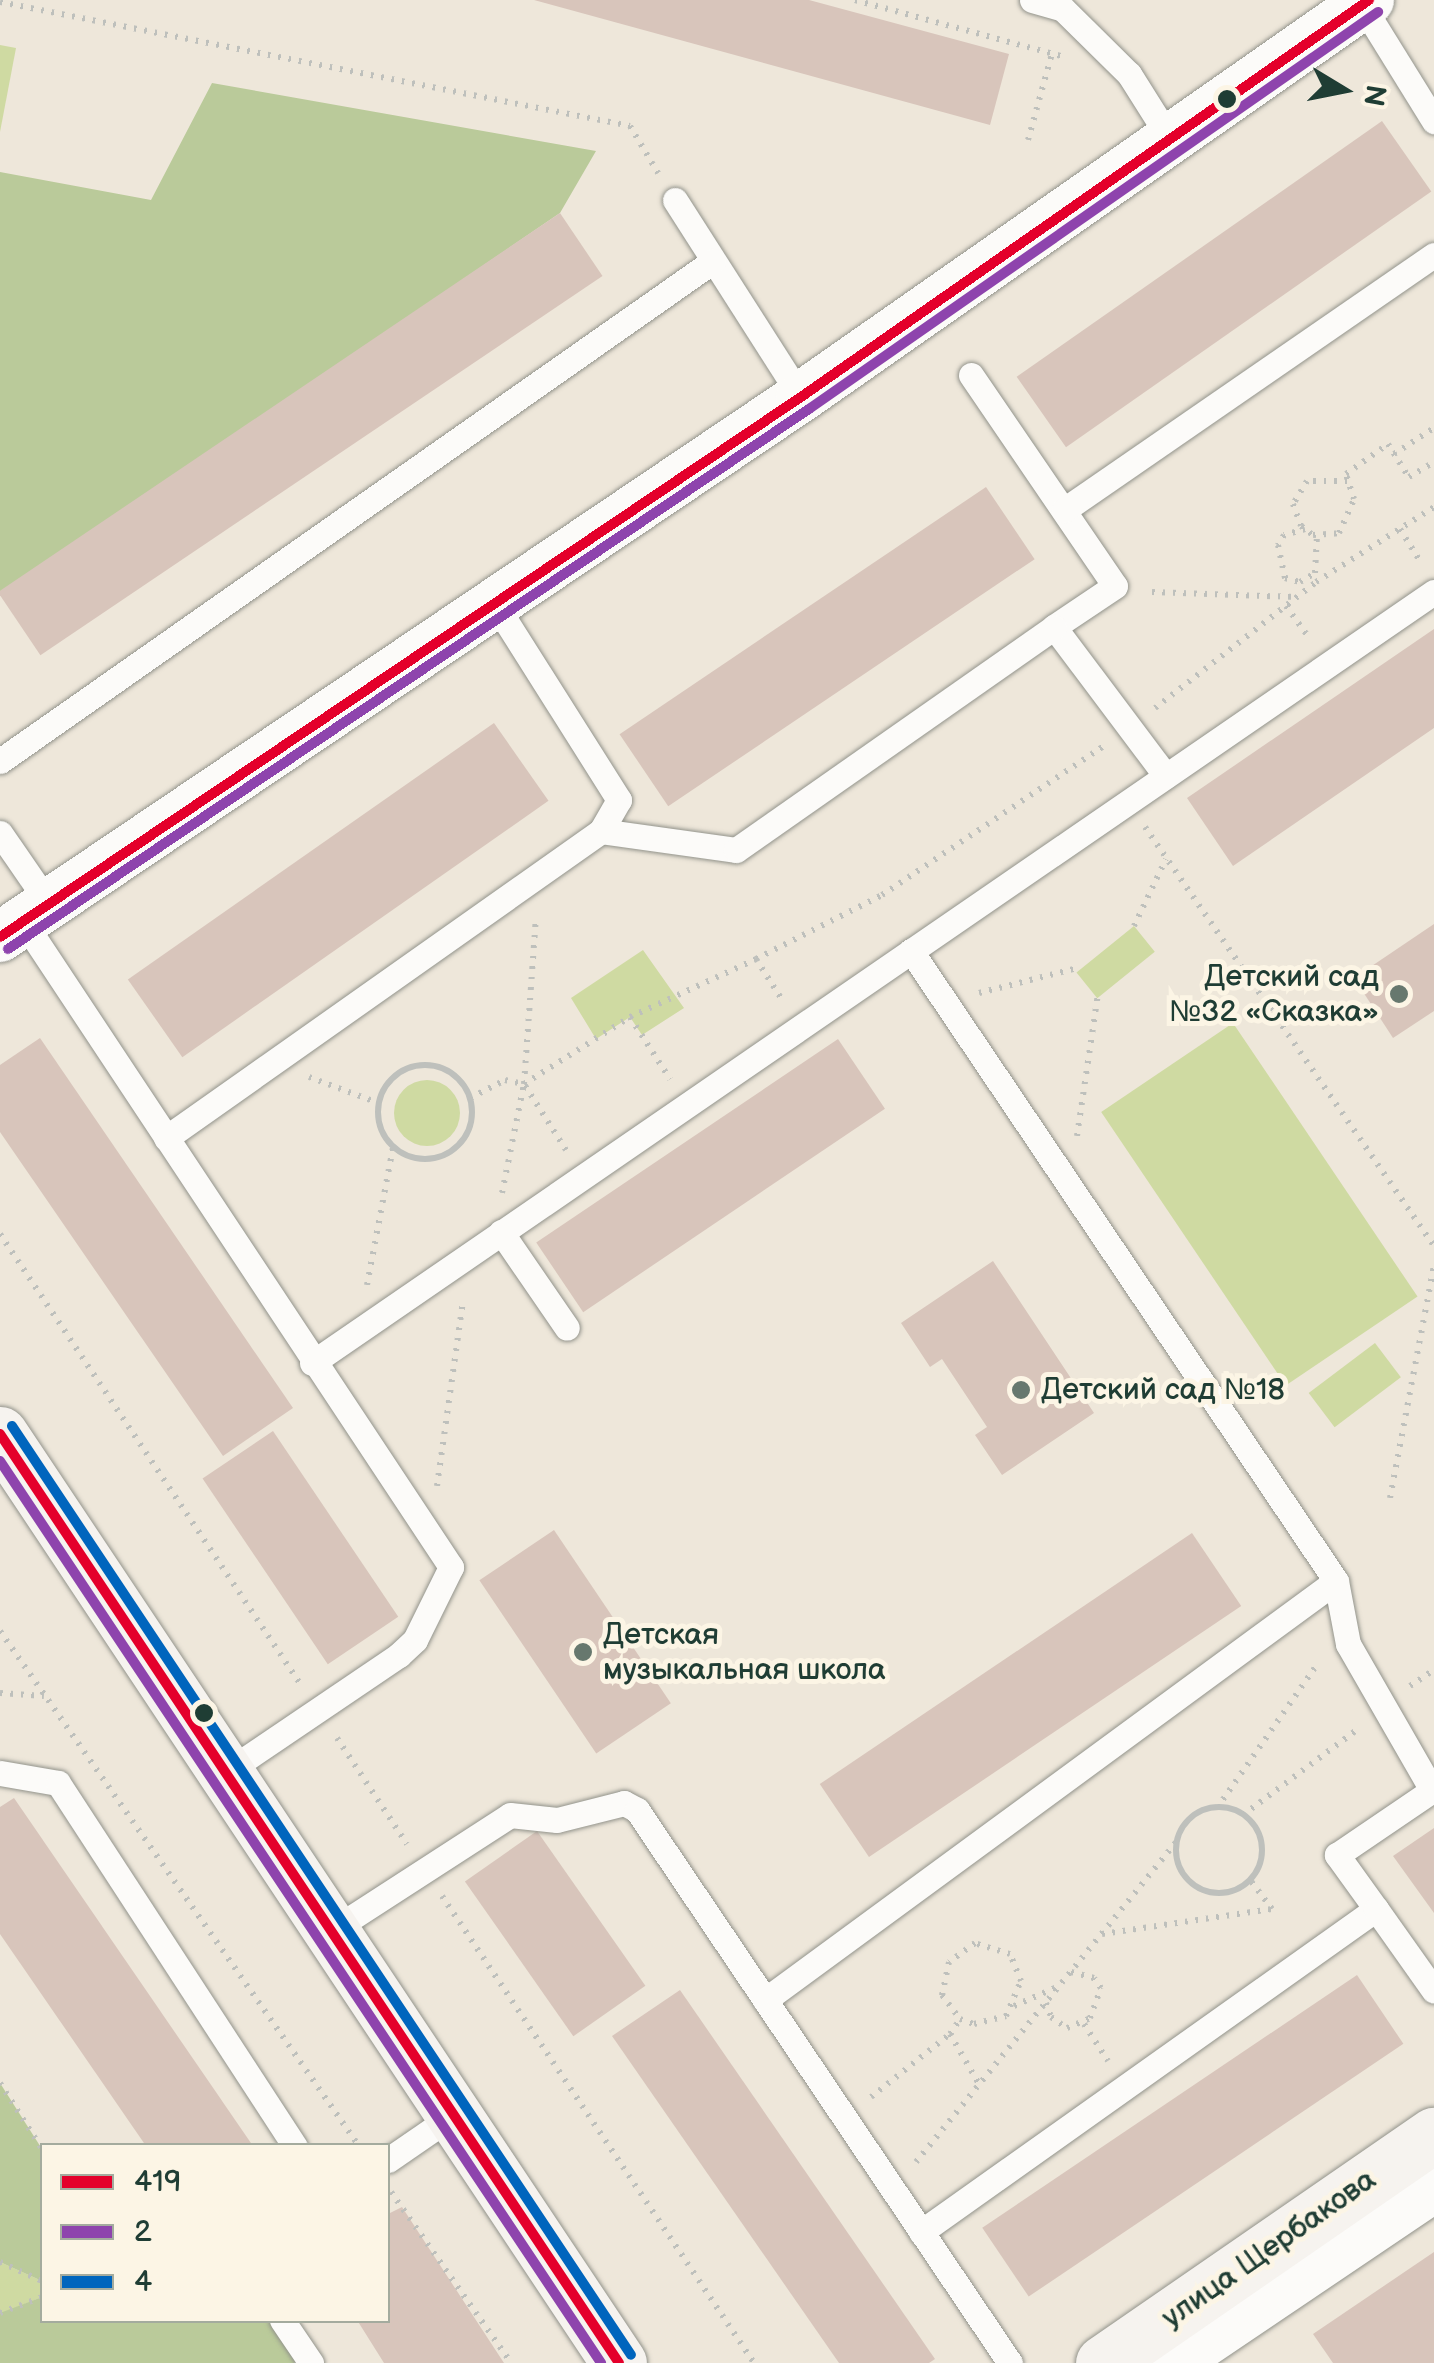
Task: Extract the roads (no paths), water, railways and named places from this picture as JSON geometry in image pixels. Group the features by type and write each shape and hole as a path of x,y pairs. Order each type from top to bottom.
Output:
{"main road":[{"path":"0,1434 619,2363"},
{"name":"улица Щербакова","path":"1104,2363 1434,2135"}],"street":[{"path":"24,921 800,398 1365,2"},
{"name":"улица Щербакова","path":"1173,2363 1434,2186"}],"lane":[{"path":"1032,0 1063,8 1130,74 1170,139"},
{"path":"1365,2 1434,121"},
{"path":"675,200 800,398"},
{"path":"1064,510 1434,254"},
{"path":"0,761 713,261"},
{"path":"601,831 736,850 1116,586 971,375"},
{"path":"312,1363 1166,776 1430,580"},
{"path":"166,1138 601,831 618,800 494,604"},
{"path":"1054,627 1166,776"},
{"path":"0,833 24,921 312,1363 452,1567 416,1640 226,1773"},
{"path":"911,951 1336,1581 1348,1644 1433,1790 1338,1855 1434,1991"},
{"path":"497,1235 567,1328"},
{"path":"765,2000 1336,1581"},
{"path":"0,1773 58,1783 293,2143"},
{"path":"331,1931 510,1816 557,1820 624,1803 636,1810 1010,2363"},
{"path":"922,2232 1376,1909"},
{"path":"390,2159 455,2114"},
{"path":"284,2323 311,2363"}],"place":[{"name":"Детский сад №32 «Сказка»","path":"1399,994"},
{"name":"Детский сад №18","path":"1021,1390"},
{"name":"Детская музыкальная школа","path":"583,1652"}]}
